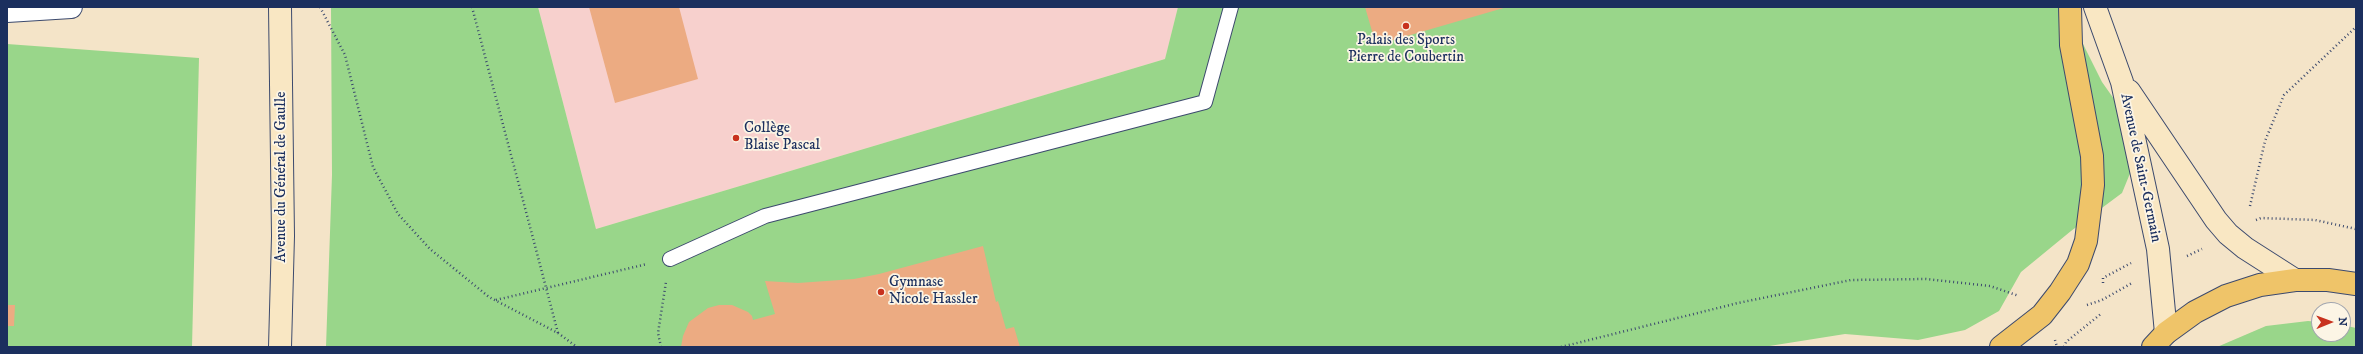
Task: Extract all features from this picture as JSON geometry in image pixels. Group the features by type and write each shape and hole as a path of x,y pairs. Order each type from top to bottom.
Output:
{"main road":[{"name":"Avenue du Général de Gaulle","path":"280,7 283,236 280,347"},
{"path":"2001,347 2042,315 2078,264 2084,247 2091,213 2093,185 2092,156 2071,45 2070,7"},
{"name":"Avenue de Saint-Germain","path":"2096,7 2122,82 2161,268 2160,340"},
{"path":"2122,82 2216,220 2228,234 2295,280"},
{"path":"2160,340 2195,312 2226,296 2260,285 2295,280 2328,280 2356,284"}],"street":[{"path":"7,10 71,7"}],"lane":[{"path":"670,259 765,216 1205,102 1231,7"}],"path":[{"path":"320,7 345,55 373,167 398,214 430,250 496,300 558,333 577,347"},
{"path":"472,7 558,333"},
{"path":"2250,206 2265,141 2284,95 2356,27"},
{"path":"1561,347 1738,303 1851,280 1926,279 1990,286 2029,299 2050,293 2066,305 2078,307 2102,300 2161,268 2261,218 2314,220 2356,229"},
{"path":"496,300 670,259 658,333 661,347"},
{"path":"2103,283 2103,278 2133,261"},
{"path":"2064,347 2066,342 2102,313"}],"shaded area":[{"name":"Collège Blaise Pascal","path":"538,7 1178,7 1165,59 596,229"}],"green space":[{"path":"331,7 538,7 596,229 1165,59 1178,7 2059,7 2074,26 2102,82 2121,109 2131,171 2122,193 2071,231 2021,272 1999,311 1965,330 1918,340 1845,334 1763,347 326,347 332,175"},
{"path":"7,44 199,58 192,347 7,347"},
{"path":"2311,321 2311,342 2351,342 2351,327 2356,328 2356,347 2217,347 2266,326"}],"building":[{"path":"589,7 679,7 698,79 615,103"},
{"name":"Palais des Sports Pierre de Coubertin","path":"1365,7 1507,7 1376,45"},
{"name":"Gymnase Nicole Hassler","path":"983,246 996,302 998,301 1006,329 1014,327 1020,347 681,347 683,336 689,322 708,308 719,305 732,305 748,312 752,316 753,320 775,314 765,281 798,283 854,279 879,274"},
{"path":"7,305 15,305 14,326 7,326"}],"place":[{"name":"Palais des Sports Pierre de Coubertin","path":"1406,26"},
{"name":"Collège Blaise Pascal","path":"736,138"},
{"name":"Gymnase Nicole Hassler","path":"881,292"}]}
